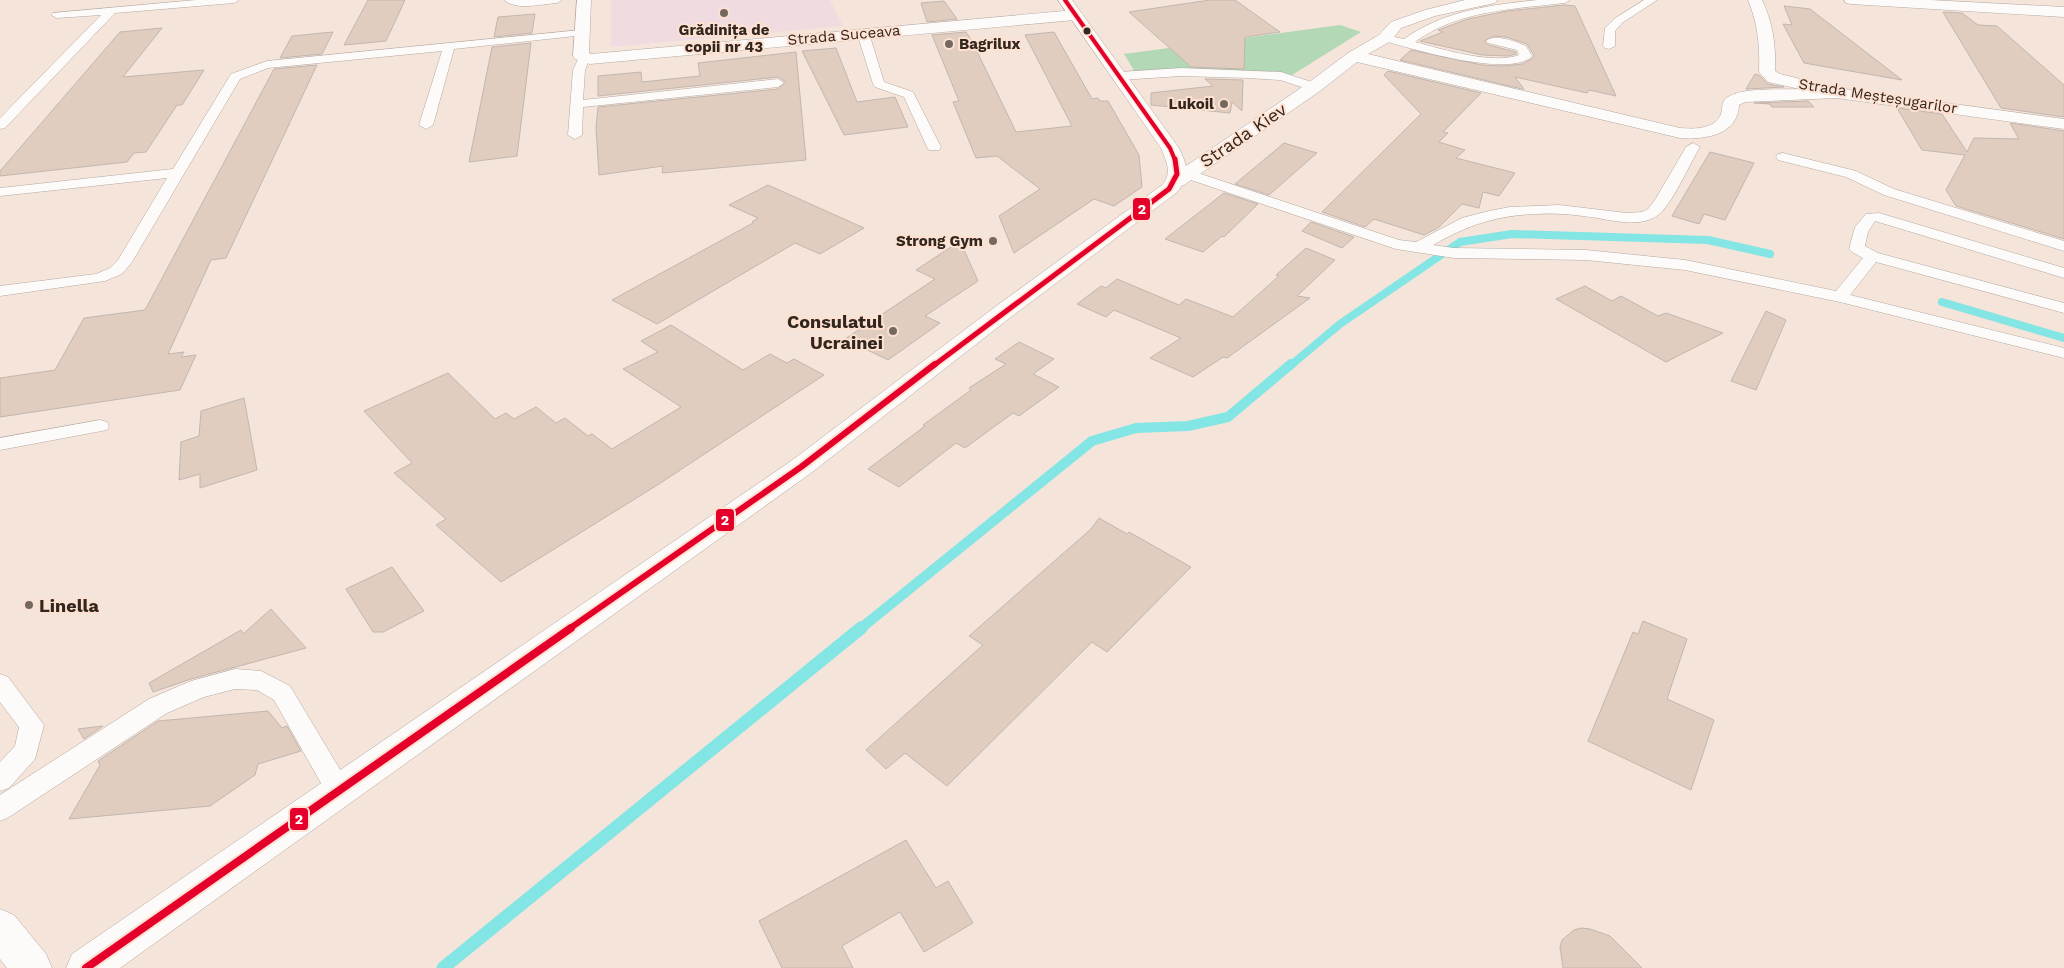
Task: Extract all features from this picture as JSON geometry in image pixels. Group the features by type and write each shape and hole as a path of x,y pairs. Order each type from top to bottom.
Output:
{"street":[{"path":"584,0 581,34 581,56 584,58"},
{"path":"1065,0 1170,148 1182,177"},
{"name":"Strada Kiev","path":"86,968 802,467 1003,312 1154,202 1182,177 1314,87 1354,56 1385,38 1396,25 1430,13 1490,0"},
{"name":"Strada Meșteșugarilor","path":"1755,0 1768,44 1768,72 1770,76 1782,81 1837,92 2064,124"},
{"path":"1851,0 2064,12"},
{"name":"Strada Suceava","path":"584,58 1075,15"},
{"path":"1354,56 1680,133 1696,135 1710,133 1719,128 1729,116 1729,105 1733,100 1742,97 1837,92"},
{"path":"0,928 32,968"}],"lane":[{"path":"57,15 234,0"},
{"path":"509,0 519,3 557,0"},
{"path":"1407,43 1429,28 1453,18 1488,10 1564,0"},
{"path":"1609,46 1609,30 1652,0"},
{"path":"0,125 112,10"},
{"path":"863,33 879,84 909,95 934,147"},
{"path":"0,292 87,280 116,271 124,262 235,78 250,70 267,65 581,34"},
{"path":"1385,38 1472,59 1507,61 1526,56 1522,48 1518,46 1492,41"},
{"path":"426,125 449,47"},
{"path":"575,135 579,70 584,58"},
{"path":"1120,76 1181,72 1248,74 1281,76 1314,87"},
{"path":"577,104 778,84"},
{"path":"1424,249 1455,226 1502,213 1552,210 1626,217 1645,215 1657,208 1693,147"},
{"path":"1783,157 1840,170 1863,178 1889,192 2064,246"},
{"path":"0,192 177,173"},
{"path":"1182,177 1374,238 1424,249 1454,253 1586,255 1685,264 1840,296 2064,353"},
{"path":"2064,273 1874,216 1867,220 1856,247 1861,252 1872,256 2064,308"},
{"path":"1840,296 1872,256"},
{"path":"0,444 100,426"},
{"path":"0,809 158,706 199,688 235,679 261,681 282,692 339,791"},
{"path":"0,684 32,725 26,751 0,780"}],"shaded area":[{"name":"Grădinița de copii nr 43","path":"611,0 830,0 843,26 611,47"}],"green space":[{"path":"1340,25 1361,32 1292,75 1256,72 1135,72 1124,54"}],"building":[{"path":"368,0 405,0 386,41 344,45"},
{"path":"1210,0 1235,0 1280,32 1245,37 1244,69 1191,67 1129,12"},
{"path":"944,1 957,19 927,22 921,3"},
{"path":"1565,5 1575,6 1616,96 1589,90 1587,93 1515,77 1524,89 1522,89 1400,60 1411,50 1482,65 1503,66 1522,64 1533,58 1534,55 1527,44 1506,37 1494,36 1484,41 1488,45 1516,52 1516,54 1508,56 1482,55 1420,41 1443,32 1438,30 1468,19 1507,11"},
{"path":"1784,6 1810,9 1902,80 1804,63 1783,24 1792,25"},
{"path":"1943,12 1962,13 1978,25 1997,26 2064,85 2064,117 2001,108"},
{"path":"535,14 532,33 494,37 498,17"},
{"path":"162,28 123,77 204,70 182,105 177,105 146,152 134,153 127,162 0,176 0,171 120,32"},
{"path":"333,32 322,54 280,58 292,36"},
{"path":"966,32 1016,132 1072,126 1025,35 1054,32 1092,99 1098,98 1100,101 1108,101 1139,155 1142,187 1114,206 1094,199 1014,253 999,216 1040,189 997,156 976,158 953,102 959,101 932,35"},
{"path":"531,43 517,156 469,162 492,47"},
{"path":"836,48 857,102 895,97 908,127 844,135 802,51"},
{"path":"796,52 806,160 662,173 663,166 599,175 596,128 598,107 778,89 786,82 778,77 598,96 598,76 641,72 642,82 700,76 698,63"},
{"path":"317,65 226,258 211,260 168,354 184,352 181,357 196,355 180,390 0,417 0,378 55,370 84,318 145,310 274,69"},
{"path":"1388,71 1481,93 1443,132 1448,133 1439,142 1465,150 1456,158 1515,173 1499,196 1483,192 1479,208 1462,204 1438,228 1424,235 1374,219 1365,227 1322,212 1421,114 1384,75"},
{"path":"1755,74 1759,75 1768,84 1784,87 1746,89"},
{"path":"1205,79 1243,80 1242,111 1232,102 1230,113 1151,105 1151,93 1213,86"},
{"path":"1808,101 1814,107 1772,107 1770,104 1754,103"},
{"path":"1897,108 1942,114 1967,152 1974,138 2019,139 2010,123 2064,131 2064,239 1956,206 1946,190 1965,155 1922,150"},
{"path":"1284,143 1317,153 1269,195 1235,184"},
{"path":"1710,152 1754,163 1725,220 1704,214 1699,224 1672,216"},
{"path":"768,185 864,228 820,254 795,243 657,324 612,300 753,223 758,218 729,205"},
{"path":"1224,193 1258,204 1224,237 1222,236 1203,252 1165,239"},
{"path":"1311,222 1354,237 1342,248 1302,231"},
{"path":"960,241 978,281 925,316 940,323 888,360 845,339 935,279 916,270"},
{"path":"1306,248 1335,260 1297,296 1310,298 1227,358 1223,357 1193,377 1150,358 1181,338 1114,310 1106,317 1077,304 1101,286 1106,288 1117,279 1179,305 1186,299 1233,317 1279,276 1276,275"},
{"path":"1585,286 1612,301 1621,296 1658,316 1666,313 1723,333 1666,362 1556,299"},
{"path":"1766,311 1786,320 1756,390 1731,381"},
{"path":"671,325 743,370 770,354 787,363 794,359 824,375 659,484 501,582 436,525 446,519 394,473 412,463 364,411 448,373 495,419 506,413 514,419 536,407 556,423 565,418 588,436 592,434 612,449 681,407 623,369 658,352 641,341"},
{"path":"1019,342 1054,359 1033,374 1059,387 1019,416 1013,413 965,448 956,443 899,487 868,469 971,390 969,388 1006,364 995,359"},
{"path":"244,398 257,470 200,488 200,474 179,480 181,442 199,436 201,411"},
{"path":"1099,518 1127,534 1129,532 1191,567 1107,652 1092,642 947,786 905,753 886,769 866,750 983,645 969,636 1091,529"},
{"path":"392,567 424,611 383,632 373,632 346,589"},
{"path":"271,609 306,648 191,679 153,692 149,683 241,630 243,634"},
{"path":"1643,621 1687,639 1667,699 1714,720 1691,790 1588,741 1633,632 1638,634"},
{"path":"268,711 282,728 287,726 301,751 258,764 255,775 210,806 69,819 100,765 98,761 158,721"},
{"path":"103,726 84,739 78,729"},
{"path":"906,840 936,888 948,881 973,923 924,952 900,912 842,946 853,968 782,968 759,921"},
{"path":"1581,928 1610,936 1642,968 1563,968 1560,947 1562,940 1574,930"}],"waterway":[{"path":"1290,366 1340,324 1460,242 1512,234 1708,240 1770,254"},
{"path":"1942,302 2064,338"},
{"path":"860,629 1092,441 1136,428 1188,426 1228,417 1291,364"},
{"path":"443,968 861,628"}],"transit line":[{"name":"2","path":"86,968 801,467 1003,312 1169,189 1177,174 1175,159 1170,148 1065,0"}],"place":[{"name":"Grădinița de copii nr 43","path":"724,13"},
{"name":"Bagrilux","path":"949,44"},
{"name":"Lukoil","path":"1224,104"},
{"name":"Strong Gym","path":"993,241"},
{"name":"Consulatul Ucrainei","path":"893,331"},
{"name":"Linella","path":"29,605"}]}
